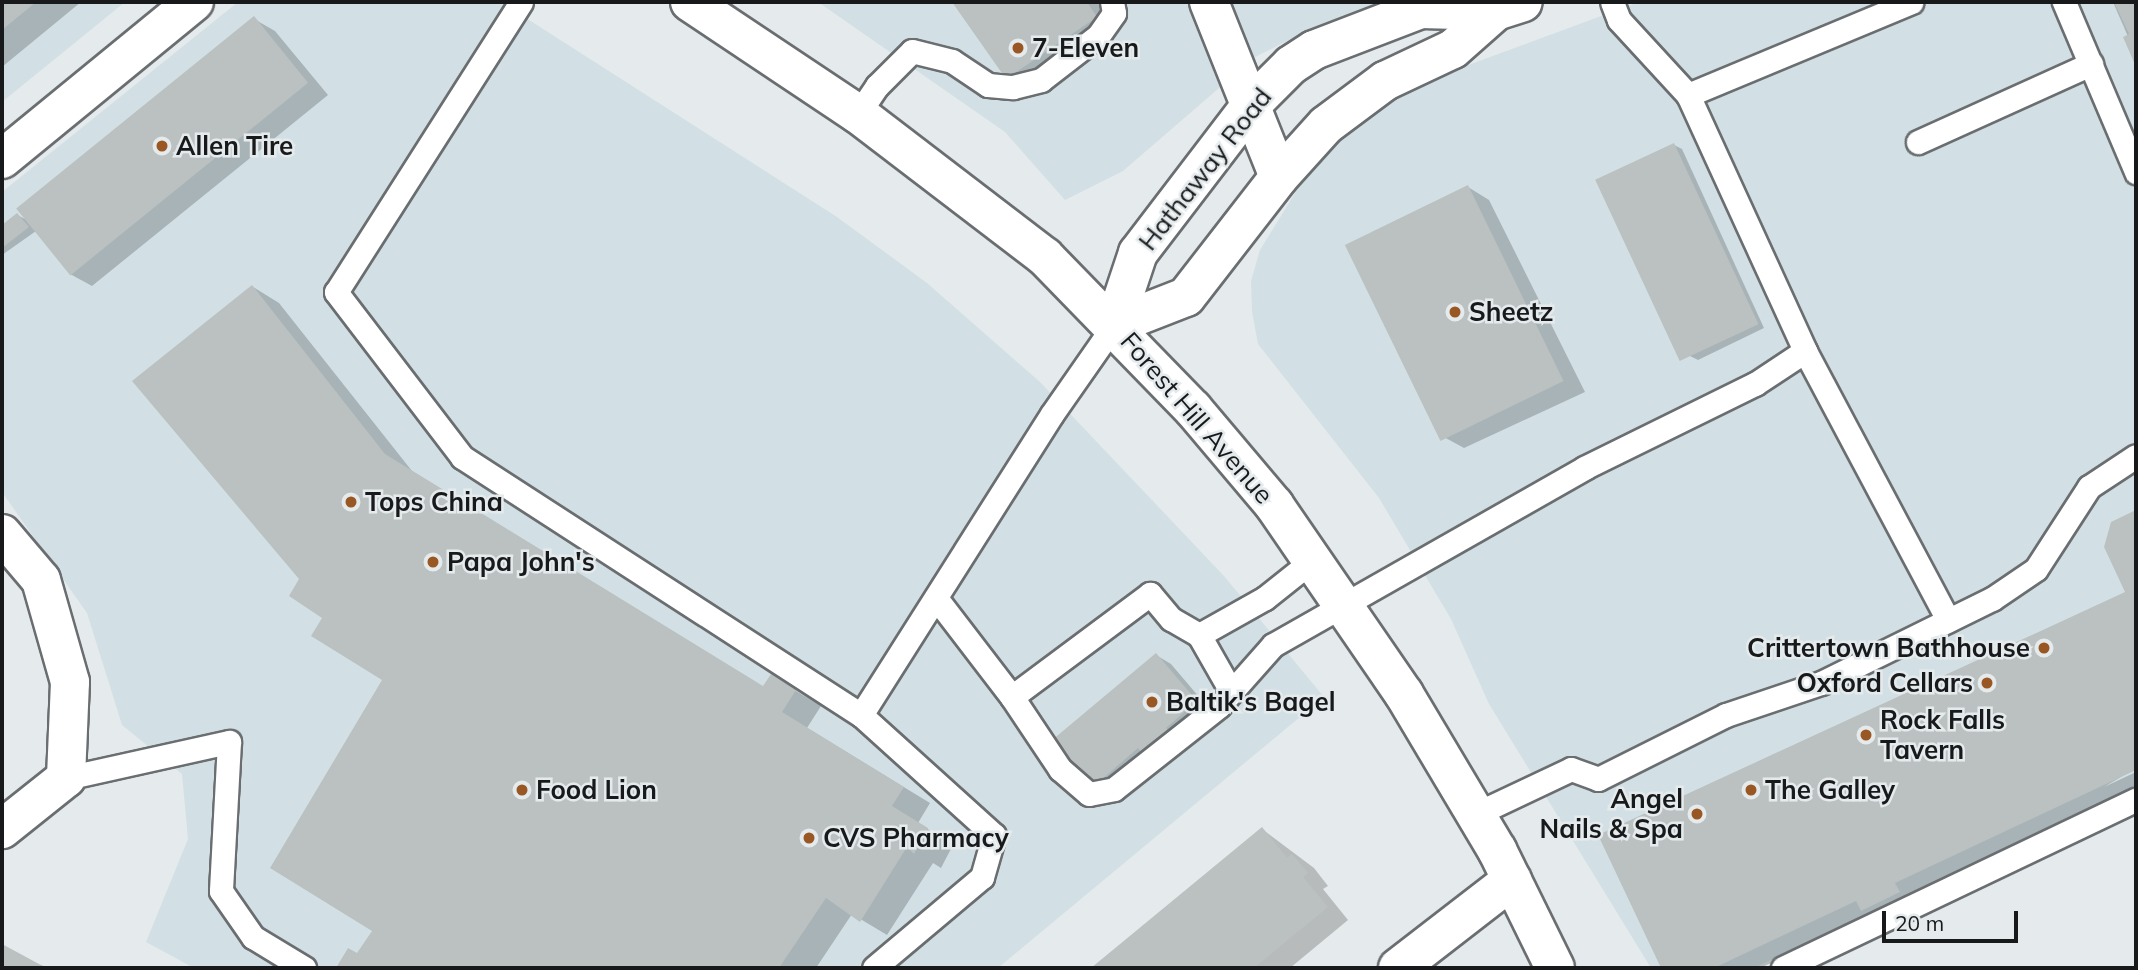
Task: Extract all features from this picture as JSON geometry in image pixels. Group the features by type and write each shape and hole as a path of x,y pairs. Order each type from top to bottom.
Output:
{"street":[{"path":"2,159 194,2"},
{"name":"Forest Hill Avenue","path":"690,2 858,114 1045,257 1114,325 1219,440 1314,559 1345,606 1476,814 1555,968"},
{"path":"1209,2 1279,177"},
{"name":"Hathaway Road","path":"1114,325 1138,253 1252,104 1291,65 1359,32 1421,9 1509,6"},
{"name":"Hathaway Road","path":"1114,325 1186,297 1279,177 1354,102 1453,49 1509,6"},
{"path":"2,534 41,580 70,682 66,778 2,830"},
{"path":"1398,968 1512,880"}],"lane":[{"path":"521,2 336,292 462,457 861,715 994,835 982,877 874,968"},
{"path":"858,114 912,51 952,61 988,85 1013,87 1041,80 1098,36 1114,13 1112,2"},
{"path":"1612,2 1619,20 1688,95 1804,351 1948,620"},
{"path":"1688,95 1911,2"},
{"path":"2064,2 2136,172"},
{"path":"1918,142 2091,64"},
{"path":"861,715 1114,325"},
{"path":"936,597 1012,696 1060,769 1089,794 1114,789 1219,706 1273,645 1538,493 1755,384 1804,351"},
{"path":"1476,814 1571,769 1598,779 1726,715 1821,683 1948,620 2036,569 2089,487 2136,456"},
{"path":"1199,635 1265,598 1314,559"},
{"path":"1012,696 1150,594 1171,619 1199,635 1231,691"},
{"path":"66,778 229,742 221,891 253,937 304,968"},
{"path":"1783,968 2136,800"}],"shaded area":[{"path":"2,2 125,2 2,102"},
{"path":"238,2 501,2 837,217 927,283 1040,382 1224,576 1324,697 998,968 194,968 146,942 188,839 182,774 122,725 87,613 2,492 2,192"},
{"path":"818,2 1386,2 1307,31 1255,57 1123,171 1065,200 1005,132"},
{"path":"1639,2 2136,2 2136,787 1754,968 1651,968 1489,704 1451,619 1379,498 1258,344 1252,311 1251,281 1260,250 1303,180 1341,135 1406,88"}],"building":[{"path":"2,2 36,2 2,30"},
{"name":"7-Eleven","path":"952,2 1087,2 1097,17 1006,79"},
{"path":"2114,2 2136,2 2136,67 2123,37 2129,34"},
{"name":"Allen Tire","path":"254,16 308,83 70,275 16,209"},
{"path":"1674,143 1759,324 1680,361 1595,180"},
{"name":"Sheetz","path":"1468,185 1564,381 1440,441 1345,245"},
{"path":"17,213 29,227 2,248 2,225"},
{"path":"252,285 385,454 763,686 771,674 796,690 782,712 904,787 892,806 928,828 914,854 907,847 860,922 826,898 779,968 336,968 348,948 357,953 372,931 270,868 382,680 311,636 322,618 289,596 299,579 132,381"},
{"path":"2136,510 2136,770 1895,883 1900,892 1861,911 1856,901 1714,968 1661,968 1598,835 2125,592 2104,547 2111,522"},
{"path":"1156,653 1197,701 1166,728 1172,735 1145,757 1138,748 1092,788 1051,741"},
{"path":"1262,827 1287,858 1292,854 1308,873 1303,877 1328,907 1254,968 1091,968"},
{"path":"2,944 39,964 48,968 2,968"}],"place":[{"name":"7-Eleven","path":"1018,48"},
{"name":"Allen Tire","path":"162,146"},
{"name":"Sheetz","path":"1455,312"},
{"name":"Tops China","path":"351,502"},
{"name":"Papa John's","path":"433,562"},
{"name":"Crittertown Bathhouse","path":"2044,648"},
{"name":"Oxford Cellars","path":"1987,683"},
{"name":"Baltik's Bagel","path":"1152,702"},
{"name":"Rock Falls Tavern","path":"1866,735"},
{"name":"Food Lion","path":"522,790"},
{"name":"The Galley","path":"1751,790"},
{"name":"Angel Nails & Spa","path":"1697,814"},
{"name":"CVS Pharmacy","path":"809,838"}]}
